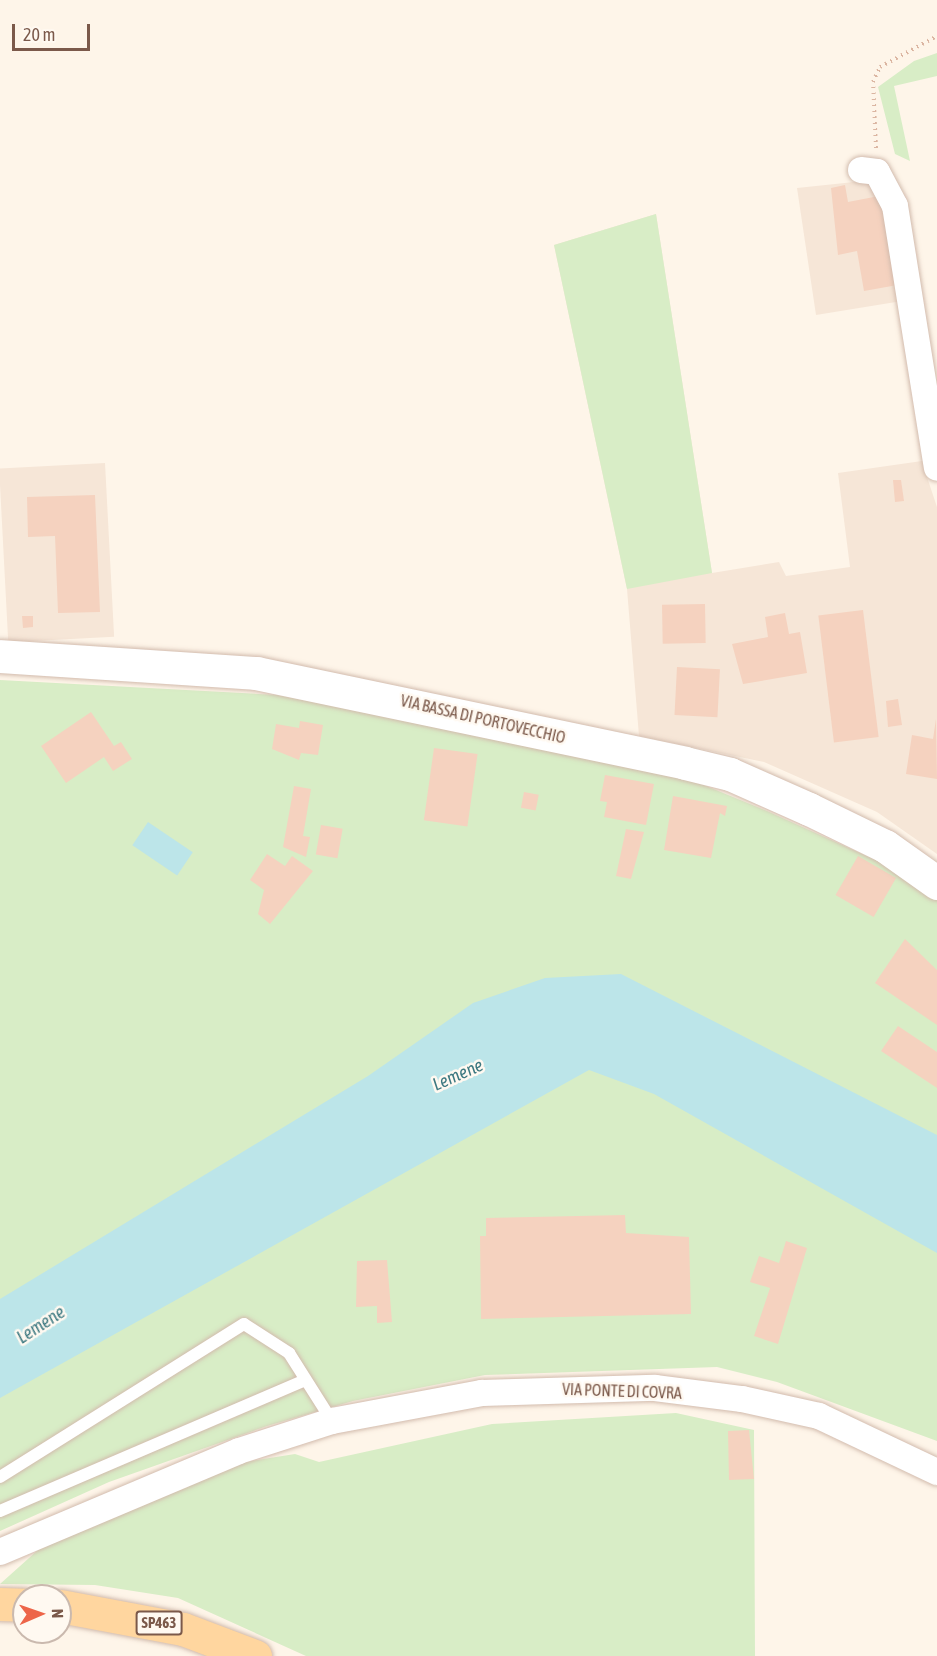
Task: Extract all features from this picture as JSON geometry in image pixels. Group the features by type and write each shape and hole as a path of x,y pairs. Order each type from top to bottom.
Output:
{"main road":[{"name":"SP463","path":"72,1608 183,1629 255,1656"}],"street":[{"path":"869,171 896,206 937,468"},
{"name":"VIA BASSA DI PORTOVECCHIO","path":"0,656 256,673 696,766 809,808 885,846 937,883"},
{"name":"VIA PONTE DI COVRA","path":"0,1552 238,1451 332,1421 482,1393 655,1388 819,1416 937,1472"}],"lane":[{"path":"0,1477 244,1324 289,1353 304,1381 332,1421"},
{"path":"0,1511 304,1381"}],"path":[{"path":"869,171 873,82 880,67 937,36"}],"shaded area":[{"path":"873,180 902,301 816,315 797,188"},
{"path":"656,214 712,573 779,562 786,576 850,567 838,473 929,460 926,474 937,507 937,854 877,812 764,762 639,736 627,589 554,245"},
{"path":"105,463 114,637 8,642 0,469"}],"green space":[{"path":"937,53 937,76 894,86 910,161 895,154 878,87 914,61"},
{"path":"656,214 712,573 627,589 554,245"},
{"path":"0,680 277,695 608,759 694,781 767,811 891,867 937,900 937,1441 777,1382 717,1367 485,1375 353,1401 267,1426 109,1482 0,1531"},
{"path":"676,1413 754,1430 755,1656 306,1656 178,1598 95,1585 0,1584 58,1532 239,1463 295,1454 319,1462 492,1424"}],"water":[{"path":"148,822 193,852 177,875 132,845"},
{"name":"Lemene","path":"621,974 937,1135 937,1253 654,1094 589,1070 0,1398 0,1299 368,1076 473,1003 545,978"}],"building":[{"path":"845,185 848,202 879,196 903,284 864,291 857,251 838,255 831,188"},
{"path":"893,480 901,480 904,501 895,502"},
{"path":"95,495 100,612 58,613 55,536 28,537 27,497"},
{"path":"705,604 706,643 663,644 662,605"},
{"path":"863,610 879,737 834,743 818,615"},
{"path":"785,613 789,634 800,632 807,673 743,684 732,644 768,637 765,617"},
{"path":"22,616 33,616 33,627 23,628"},
{"path":"677,667 720,669 717,717 674,715"},
{"path":"898,699 902,725 888,727 886,701"},
{"path":"91,712 114,746 121,742 132,759 113,771 104,757 66,783 41,746"},
{"path":"936,719 937,779 906,774 912,735 933,739"},
{"path":"300,721 323,725 318,755 301,753 299,760 272,749 276,724 299,728"},
{"path":"434,748 478,754 467,826 424,820"},
{"path":"605,775 654,784 646,825 604,817 607,802 600,801"},
{"path":"294,786 311,789 303,836 310,837 306,857 283,847"},
{"path":"524,792 539,795 536,811 521,808"},
{"path":"673,796 727,806 725,816 720,813 711,858 664,850"},
{"path":"321,825 343,829 337,858 316,855"},
{"path":"626,829 644,832 631,879 616,876"},
{"path":"267,854 285,866 292,856 313,871 270,924 258,914 264,890 250,880"},
{"path":"858,856 896,878 874,917 836,895"},
{"path":"905,939 937,970 937,1025 875,983"},
{"path":"898,1026 937,1052 937,1088 881,1051"},
{"path":"625,1215 626,1233 689,1237 691,1314 481,1319 480,1236 486,1236 486,1218"},
{"path":"786,1241 807,1248 778,1344 754,1336 770,1288 750,1282 759,1256 779,1263"},
{"path":"387,1260 392,1322 377,1323 377,1306 356,1307 357,1261"},
{"path":"749,1430 754,1479 729,1480 728,1431"}]}
